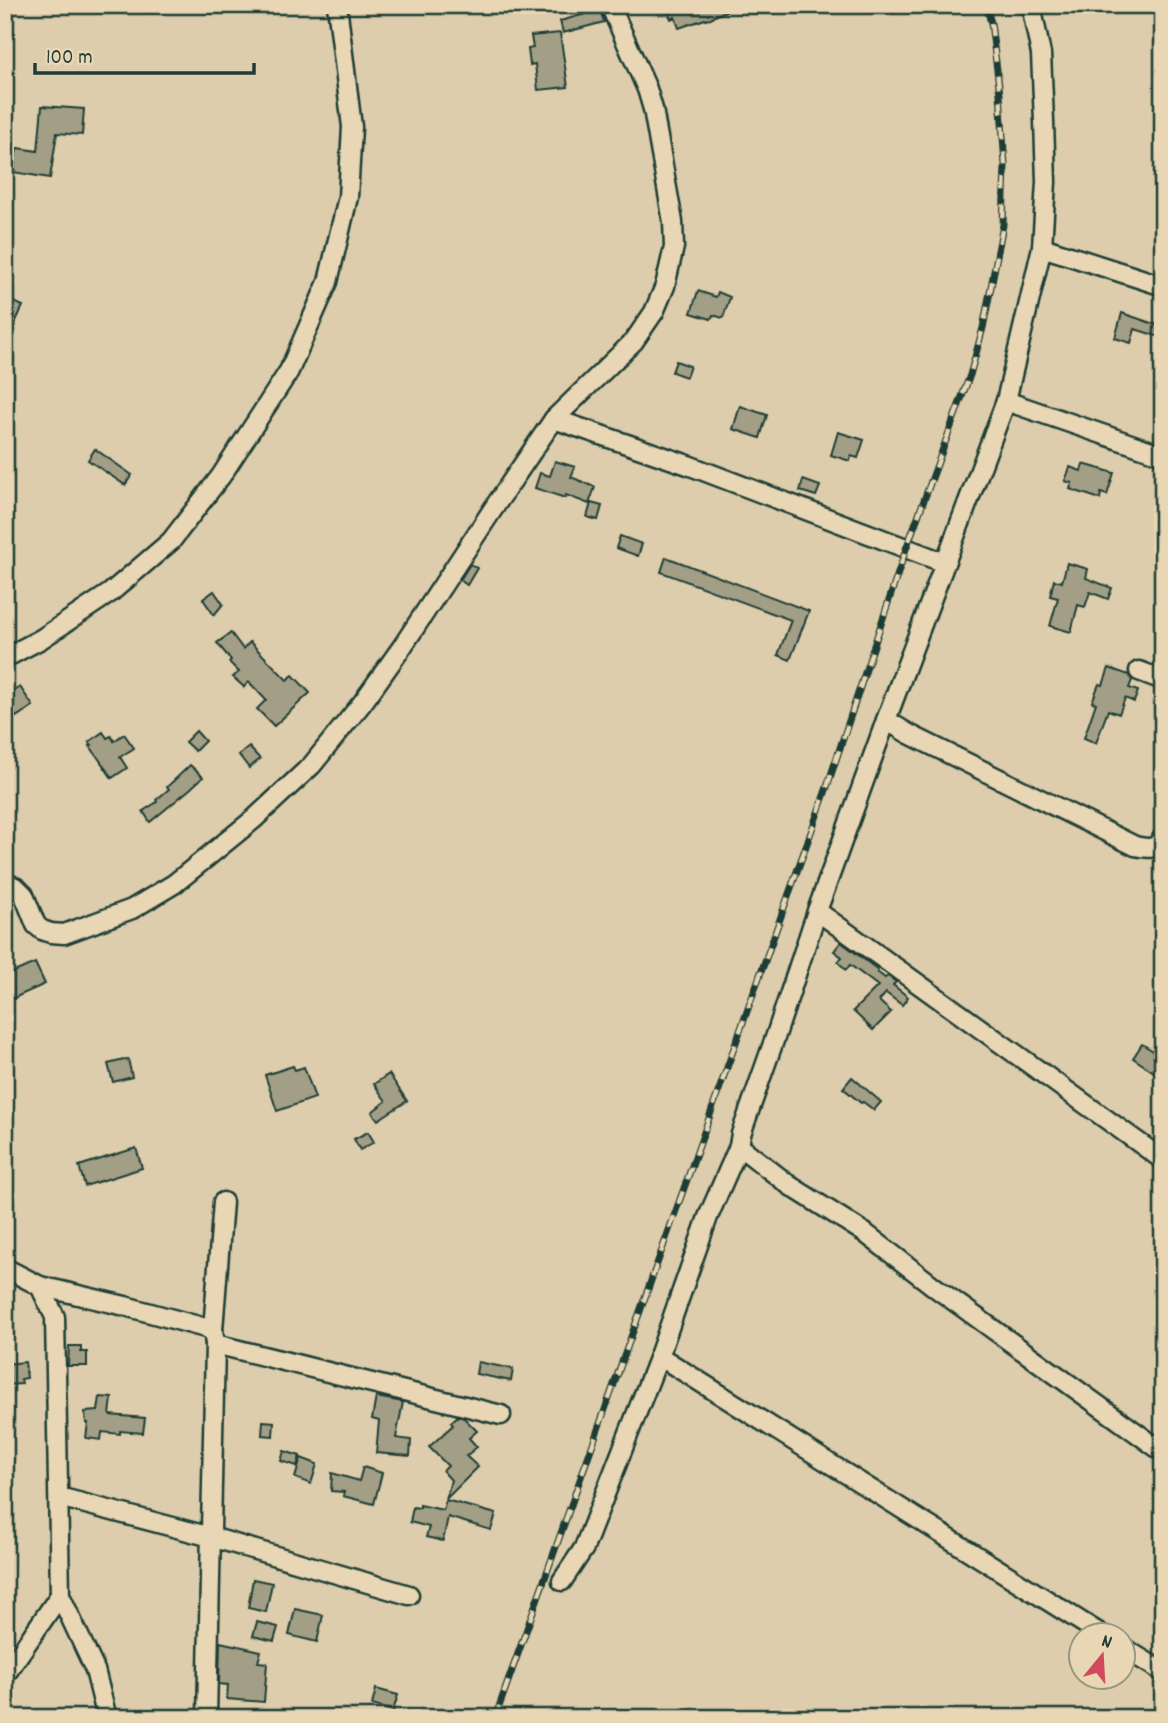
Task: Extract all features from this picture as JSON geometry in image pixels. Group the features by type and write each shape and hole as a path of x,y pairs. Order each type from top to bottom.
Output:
{"street":[{"path":"5,659 41,639 110,593 171,541 221,476 289,371 328,282 348,197 352,127 337,5"},
{"path":"5,882 18,888 24,895 36,925 51,933 64,934 132,909 174,884 254,819 312,765 363,702 554,419 634,341 654,312 666,286 674,247 673,222 653,109 610,5"},
{"path":"562,1581 584,1548 659,1356 708,1217 738,1146 817,911 886,720 1006,401 1042,247 1046,182 1041,54 1031,5"},
{"path":"1042,247 1163,286"},
{"path":"1006,401 1163,455"},
{"path":"554,419 688,465 945,563"},
{"path":"1139,671 1163,680"},
{"path":"886,720 909,734 1135,846 1147,849 1155,847 1163,837"},
{"path":"817,911 1163,1160"},
{"path":"738,1146 789,1185 865,1233 936,1288 1163,1452"},
{"path":"206,1718 214,1337 223,1202"},
{"path":"5,1268 40,1286 125,1306 214,1337 501,1415"},
{"path":"40,1286 55,1317 60,1595 95,1670 107,1718"},
{"path":"659,1356 1082,1622"},
{"path":"59,1497 211,1537 409,1595"},
{"path":"5,1675 60,1595"},
{"path":"1136,1656 1163,1672"}],"building":[{"path":"671,5 739,5 706,20 679,28 675,17 671,19 666,8"},
{"path":"600,10 604,22 563,33 560,21"},
{"path":"560,33 568,87 538,90 535,64 530,65 528,49 533,48 531,36"},
{"path":"42,106 84,109 82,135 57,133 50,178 13,172 17,148 38,151"},
{"path":"698,291 716,297 718,292 730,297 723,318 713,315 711,319 691,313"},
{"path":"5,298 23,306 5,345"},
{"path":"1122,313 1163,327 1163,338 1135,329 1131,343 1115,338"},
{"path":"676,361 690,366 686,377 672,372"},
{"path":"740,406 767,415 760,438 733,429"},
{"path":"838,432 864,440 858,458 851,456 850,461 831,455"},
{"path":"95,449 132,475 125,485 88,460"},
{"path":"555,461 575,467 571,477 595,487 589,504 535,488 540,473 550,476"},
{"path":"1083,464 1114,473 1107,495 1101,493 1100,499 1070,489 1072,483 1065,481 1070,467 1081,471"},
{"path":"803,480 820,486 816,496 800,491"},
{"path":"591,503 602,506 598,520 587,517"},
{"path":"620,536 642,544 638,556 616,548"},
{"path":"666,557 809,611 790,660 778,655 791,620 661,572"},
{"path":"1067,563 1088,569 1086,578 1112,588 1108,599 1090,592 1085,607 1078,605 1071,632 1050,626 1058,598 1050,596 1054,580 1062,582"},
{"path":"470,564 477,568 467,585 460,580"},
{"path":"214,591 223,604 214,615 203,599"},
{"path":"231,633 243,649 250,642 287,680 293,675 310,693 274,726 257,709 266,700 249,682 244,687 233,677 239,672 217,643"},
{"path":"1109,668 1129,675 1132,680 1129,688 1138,691 1134,702 1125,698 1119,714 1108,710 1096,743 1084,738 1096,703 1092,702 1099,684 1103,685"},
{"path":"20,687 33,706 16,717 5,696"},
{"path":"196,731 205,741 195,751 185,742"},
{"path":"103,732 107,738 111,736 114,741 124,734 134,748 120,757 127,768 112,778 89,742"},
{"path":"249,747 260,759 249,768 239,755"},
{"path":"190,765 203,777 150,822 143,811 157,802 169,789 167,787"},
{"path":"841,942 885,978 888,976 896,982 893,985 908,997 902,1005 886,993 879,1001 891,1012 873,1030 853,1011 878,986 850,965 846,970 838,962 842,957 834,951"},
{"path":"35,963 45,984 5,1002 5,976"},
{"path":"1142,1044 1163,1057 1163,1064 1157,1074 1133,1058"},
{"path":"128,1059 132,1077 113,1082 108,1064"},
{"path":"293,1066 295,1070 304,1067 315,1098 277,1111 265,1075"},
{"path":"389,1074 407,1101 378,1120 372,1112 386,1101 374,1084"},
{"path":"852,1077 881,1102 874,1110 843,1088"},
{"path":"368,1132 374,1142 360,1150 354,1139"},
{"path":"136,1148 142,1168 85,1186 79,1166"},
{"path":"69,1346 81,1346 81,1352 87,1352 87,1366 68,1366"},
{"path":"25,1362 27,1378 21,1379 22,1384 5,1385 5,1364"},
{"path":"478,1362 513,1369 511,1381 476,1374"},
{"path":"100,1397 112,1398 110,1415 145,1418 143,1433 102,1432 101,1440 86,1438 88,1423 85,1412 98,1411"},
{"path":"376,1397 403,1402 396,1438 411,1440 410,1456 376,1453 379,1421 372,1419"},
{"path":"458,1416 464,1418 477,1431 469,1438 477,1447 466,1456 478,1467 446,1499 451,1480 443,1471 448,1466 429,1447 453,1425 451,1422"},
{"path":"263,1421 274,1422 273,1436 262,1435"},
{"path":"284,1451 300,1456 297,1466 281,1461"},
{"path":"301,1458 317,1464 311,1484 295,1478"},
{"path":"363,1467 382,1473 374,1504 343,1496 344,1492 331,1491 332,1473 359,1481"},
{"path":"446,1500 496,1514 491,1530 448,1517 443,1541 426,1537 429,1527 410,1522 413,1507 420,1508 420,1505 443,1510"},
{"path":"253,1579 272,1583 266,1612 248,1608"},
{"path":"295,1609 323,1615 317,1642 289,1635"},
{"path":"257,1622 278,1627 274,1641 253,1636"},
{"path":"220,1642 261,1651 258,1662 267,1663 264,1702 227,1699 228,1685 219,1684"},
{"path":"376,1689 398,1695 393,1711 372,1705"}],"railway":[{"path":"495,1718 826,790 906,549 970,375 983,328 1003,225 1005,165 1000,94 991,23 986,5"}]}
